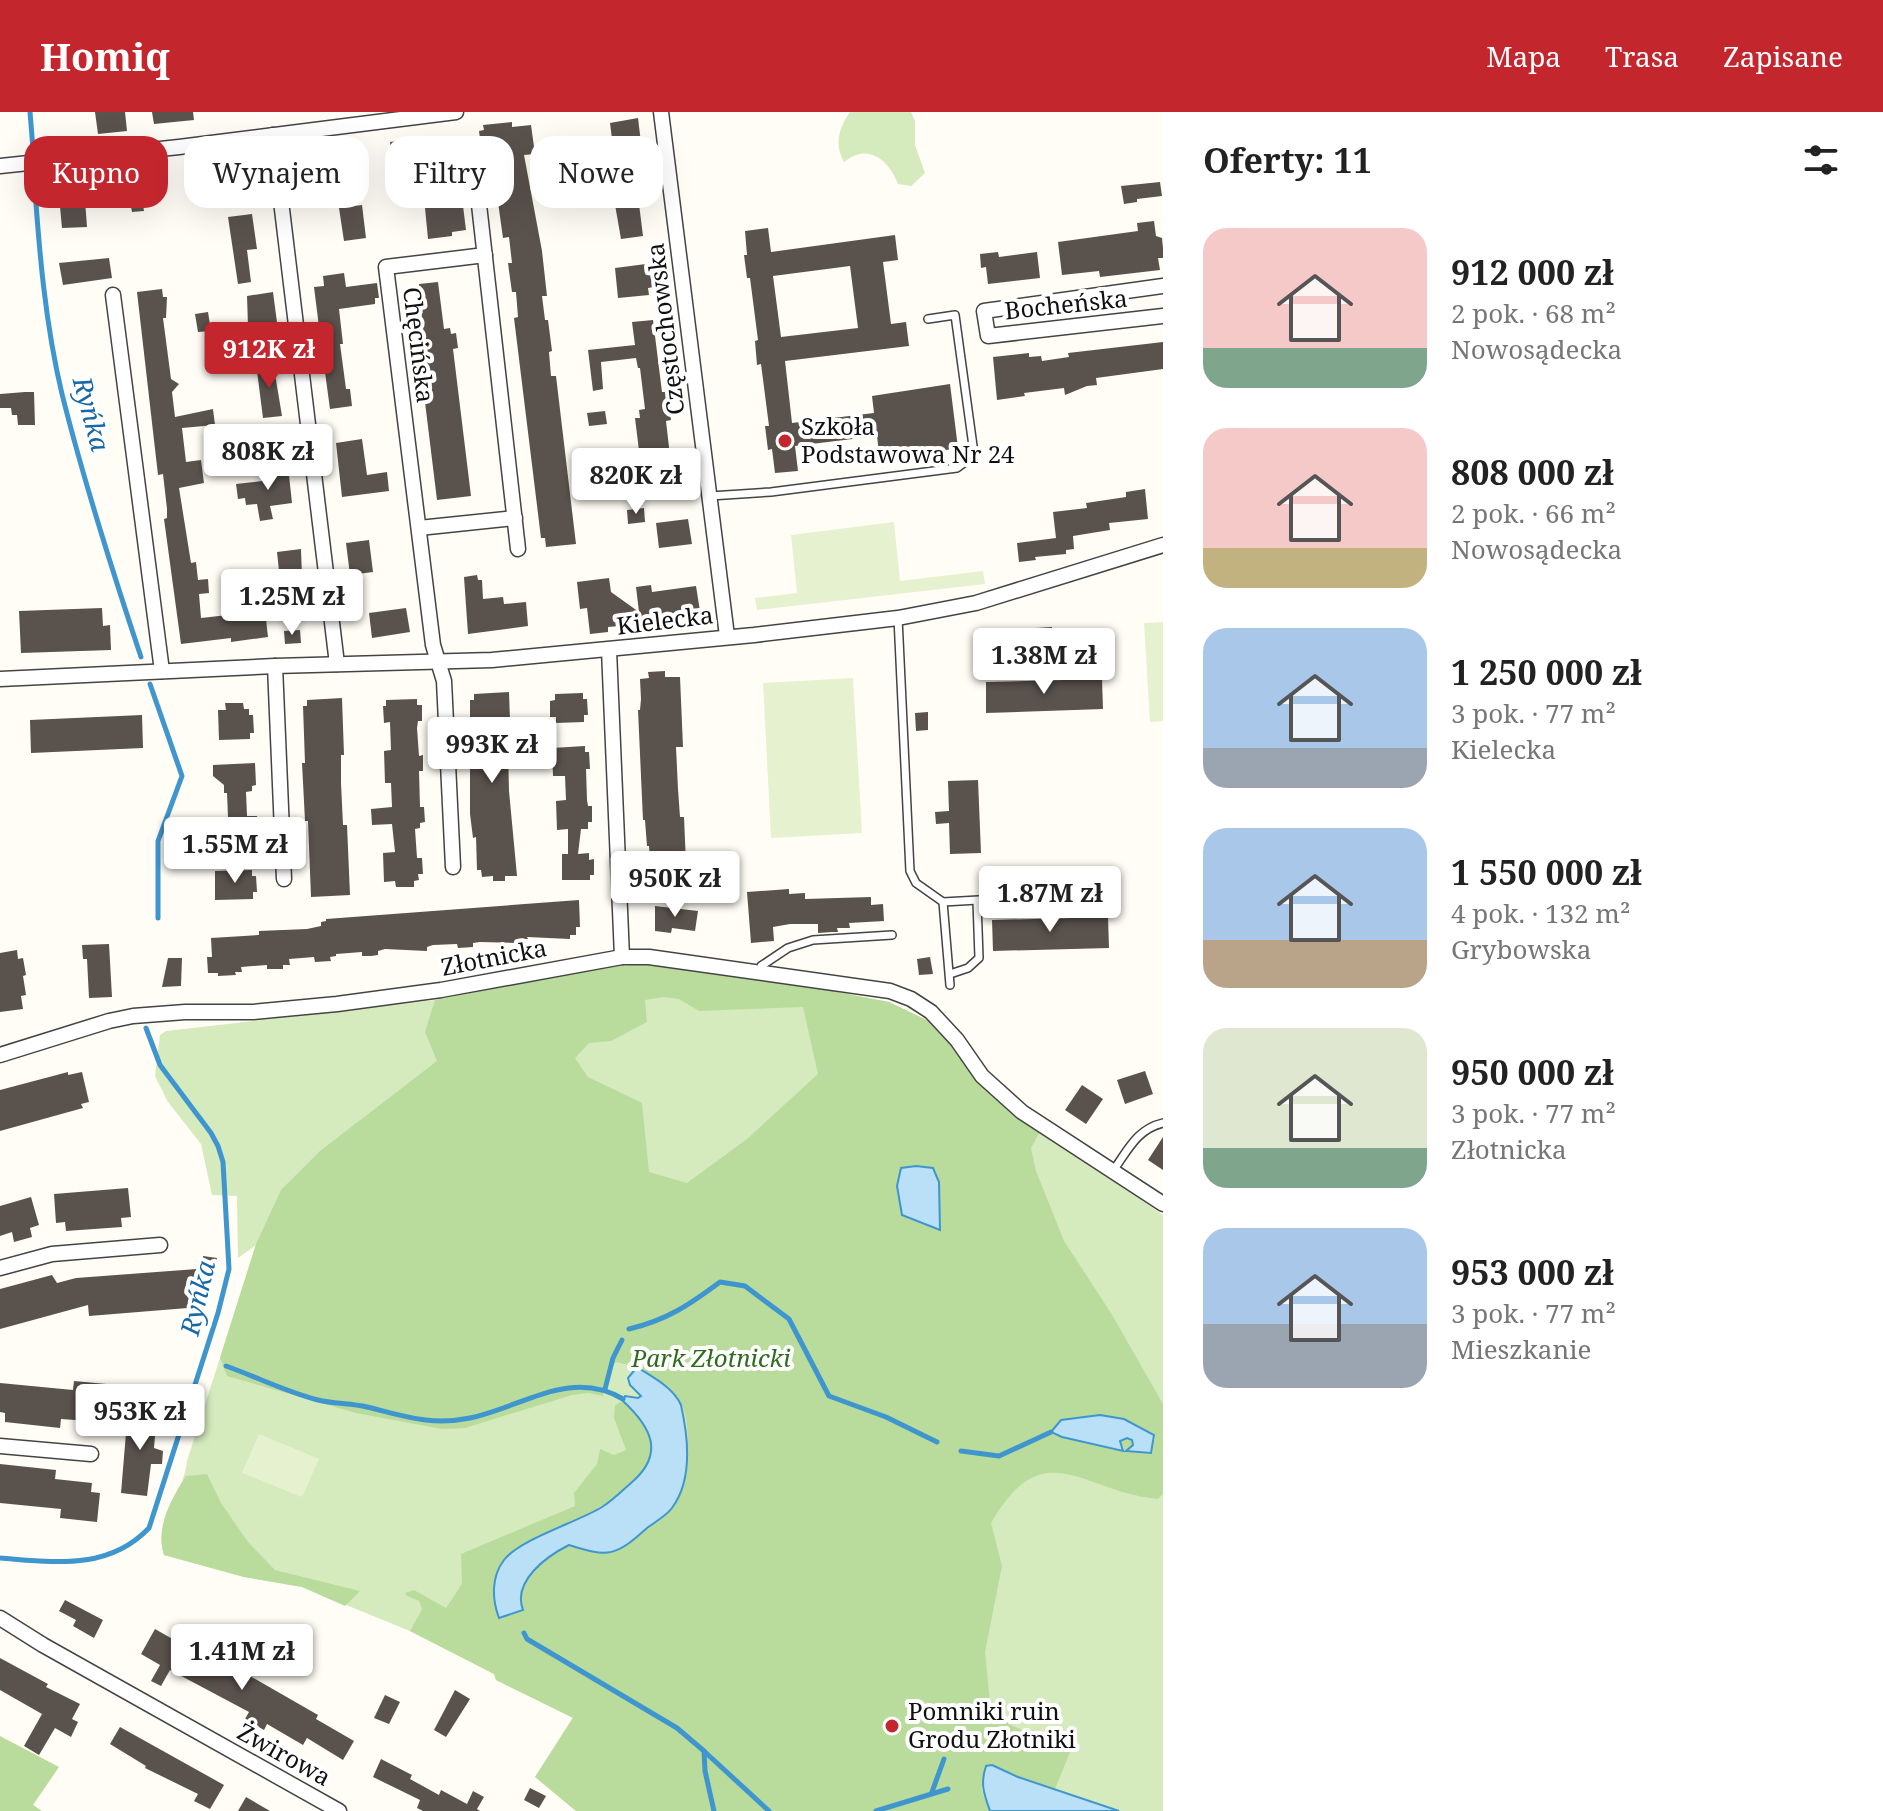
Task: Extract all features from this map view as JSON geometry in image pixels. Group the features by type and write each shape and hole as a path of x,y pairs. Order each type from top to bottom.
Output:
{"street":[{"path":"0,166 456,112"},
{"name":"Częstochowska","path":"661,112 727,636"},
{"path":"273,135 337,664"},
{"path":"479,208 518,549"},
{"name":"Chęcińska","path":"453,867 444,681 433,645 386,267 485,255"},
{"name":"Bocheńska","path":"1163,286 984,311 988,336 1163,316"},
{"path":"113,295 162,671"},
{"path":"419,528 515,518"},
{"name":"Kielecka","path":"0,679 275,666 502,660 898,618 987,600 1163,545"},
{"path":"609,650 622,957"},
{"path":"275,666 284,879"},
{"name":"Złotnicka","path":"0,1055 133,1016 253,1012 337,1004 441,990 622,957 649,957 890,991 925,1007 957,1040 982,1076 1022,1112 1163,1204"},
{"path":"0,1268 52,1254 160,1245"},
{"path":"0,1446 91,1454"},
{"name":"Żwirowa","path":"0,1618 339,1811"}],"lane":[{"path":"710,496 780,491 957,468 968,460 973,446 955,315 928,319"},
{"path":"898,618 910,871 916,883 943,902 1032,897"},
{"path":"950,974 968,968 979,958 977,901"},
{"path":"943,902 950,985"},
{"path":"760,972 761,966 788,948 813,940 892,935"},
{"path":"1113,1171 1137,1136 1163,1123"}],"green space":[{"path":"850,112 911,112 915,121 915,145 925,173 911,186 898,184 877,156 861,154 844,162 839,149 839,136"},
{"path":"894,522 900,581 983,571 985,584 757,610 755,598 797,593 791,535"},
{"path":"1163,622 1163,721 1150,722 1144,623"},
{"path":"853,678 862,833 771,838 763,683"},
{"name":"Park Złotnicki","path":"653,964 889,1002 933,1023 980,1083 1004,1106 1163,1215 1163,1811 576,1811 535,1777 573,1717 496,1680 494,1674 410,1631 302,1587 244,1577 164,1555 162,1542 166,1519 185,1473 256,1245 238,1258 237,1196 212,1195 201,1144 168,1102 155,1076 160,1035 166,1031 435,1000"},
{"name":"Park Złotnicki","path":"653,964 889,1002 933,1023 991,1095 1040,1132 1031,1148 1036,1171 1064,1241 1111,1313 1163,1404 1163,1494 1158,1499 1066,1474 1047,1473 1029,1479 1010,1495 991,1523 1002,1566 985,1652 990,1702 1009,1724 1070,1752 1055,1789 992,1765 981,1789 990,1811 576,1811 535,1777 573,1718 496,1680 494,1674 410,1631 422,1609 419,1601 405,1593 414,1590 446,1608 462,1584 461,1554 575,1506 574,1493 597,1464 600,1449 614,1455 626,1450 614,1418 615,1405 623,1401 651,1439 652,1453 646,1467 636,1480 608,1502 518,1548 504,1559 494,1588 500,1618 523,1610 522,1589 527,1580 541,1563 560,1549 569,1544 592,1552 667,1513 677,1497 687,1454 687,1423 679,1400 651,1376 617,1362 610,1366 603,1396 588,1393 572,1395 465,1428 442,1429 356,1413 227,1376 220,1358 256,1244 281,1190 320,1151 437,1061 425,1032 435,1000 602,967","holes":["663,997 679,999 699,1011 803,1007 818,1074 747,1139 687,1183 649,1172 642,1103 588,1077 575,1058 589,1043 611,1041 647,1022 645,1000","1142,1428 1154,1435 1155,1440 1126,1451 1133,1445 1132,1440 1127,1438 1120,1441 1124,1449 1115,1450 1062,1437"]},
{"path":"259,1434 319,1459 302,1497 242,1473"},
{"path":"207,1474 221,1503 248,1542 275,1570 360,1591 345,1606 302,1587 244,1577 164,1555 163,1524 175,1494 186,1476"},
{"path":"0,1736 59,1767 33,1805 42,1811 0,1811"}],"water":[{"path":"901,1168 933,1168 939,1182 940,1230 902,1215 897,1186"},
{"path":"637,1367 668,1388 681,1405 687,1458 679,1497 667,1514 619,1549 603,1553 569,1545 551,1556 534,1571 522,1589 523,1610 499,1618 494,1588 504,1560 523,1545 606,1505 642,1472 648,1462 651,1441 647,1431 623,1401 625,1396 641,1396 630,1385 628,1378"},
{"path":"1100,1415 1124,1419 1154,1435 1151,1453 1126,1451 1133,1445 1132,1440 1127,1438 1120,1441 1123,1451 1051,1432 1061,1420"},
{"path":"992,1765 1018,1777 1119,1811 990,1811 983,1778 986,1766"}],"building":[{"path":"95,112 125,112 127,131 98,134"},
{"path":"152,112 193,112 194,120 154,124"},
{"path":"638,118 640,136 612,136 610,123"},
{"path":"512,122 512,127 531,125 530,154 524,155 530,208 534,208 542,251 547,296 542,296 552,351 549,352 551,376 556,376 576,544 546,547 545,538 541,538 514,318 518,317 516,292 512,292 508,263 512,263 509,237 503,238 499,208 514,208 514,136 480,136 483,125"},
{"path":"1160,182 1162,196 1124,204 1121,186"},
{"path":"60,208 86,208 87,227 62,228"},
{"path":"131,208 144,208 144,211 132,212"},
{"path":"339,208 362,208 366,238 344,241"},
{"path":"425,208 463,208 466,230 452,232 452,236 428,239"},
{"path":"616,208 640,208 643,236 621,239"},
{"path":"252,214 257,249 247,250 251,282 238,284 228,217"},
{"path":"1154,221 1156,236 1162,238 1163,258 1158,258 1160,270 1100,277 1099,271 1062,275 1058,242 1138,231 1137,223"},
{"path":"768,228 771,252 895,235 898,260 883,262 891,324 906,322 909,346 785,361 792,423 874,413 872,396 950,384 958,448 880,461 877,436 795,446 798,471 775,473 772,449 768,450 765,426 769,426 761,364 757,365 755,341 758,340 744,255 747,255 745,231","holes":["850,266 858,328 781,337 773,276"]},
{"path":"998,252 999,257 1037,252 1040,278 988,284 986,267 981,268 980,254"},
{"path":"109,258 112,278 63,285 59,263"},
{"path":"646,264 646,270 652,270 654,287 648,288 649,295 618,298 615,268"},
{"path":"344,273 346,287 377,283 379,298 375,298 375,304 339,309 346,389 350,389 352,406 330,409 324,365 330,364 327,334 320,335 314,287 324,286 323,276"},
{"path":"438,282 444,329 450,328 451,334 456,333 458,348 453,349 471,496 437,500 417,337 421,337 420,332 423,331 419,284"},
{"path":"162,289 163,297 167,297 166,318 163,318 171,379 179,384 172,392 175,417 213,409 215,425 182,428 186,462 201,460 204,483 179,488 191,563 196,562 198,580 208,579 209,593 199,594 201,618 228,615 226,607 236,606 234,589 250,587 254,620 266,619 268,637 181,644 164,519 167,518 167,509 163,474 158,475 137,292"},
{"path":"273,292 278,330 252,333 251,326 248,326 247,296"},
{"path":"208,312 211,331 198,332 195,314"},
{"path":"653,320 662,392 667,392 671,420 666,421 673,493 652,495 648,466 641,467 635,418 640,418 639,410 645,409 636,358 601,362 603,389 593,391 588,350 635,345 632,322"},
{"path":"1163,342 1163,369 1096,378 1097,385 1065,395 1064,388 997,400 993,357 1029,353 1029,357 1041,356 1042,361 1069,357 1068,353"},
{"path":"273,362 282,416 263,418 256,363"},
{"path":"34,392 35,425 18,425 17,415 12,415 11,408 0,408 0,394"},
{"path":"605,411 607,424 589,426 587,413"},
{"path":"362,439 367,475 387,472 389,491 342,497 336,443"},
{"path":"288,466 292,503 270,506 273,519 260,521 257,504 246,505 245,498 238,499 236,484 270,480 269,469"},
{"path":"1145,489 1148,519 1109,523 1110,530 1073,536 1074,549 1066,550 1066,554 1019,562 1017,543 1056,538 1053,512 1087,508 1086,503 1126,497 1126,492"},
{"path":"644,508 645,522 628,524 627,510"},
{"path":"688,519 692,544 659,548 656,523"},
{"path":"369,540 373,572 350,575 346,543"},
{"path":"301,549 302,577 280,580 277,552"},
{"path":"477,575 478,580 482,580 483,599 503,597 504,604 526,602 528,626 468,634 464,577"},
{"path":"609,578 611,592 639,612 636,587 651,585 652,592 696,586 700,611 665,616 666,625 608,627 608,632 590,634 587,608 580,609 577,582"},
{"path":"102,608 103,626 110,625 111,650 21,653 19,611"},
{"path":"406,608 410,632 372,638 369,613"},
{"path":"1052,627 1052,640 1036,641 1036,628"},
{"path":"300,630 301,643 285,644 284,631"},
{"path":"665,671 665,677 680,677 683,747 676,747 680,817 684,817 687,887 652,889 649,846 643,820 638,710 640,679 649,678 648,672"},
{"path":"1102,679 1103,709 986,713 986,682"},
{"path":"509,692 509,791 517,876 505,876 505,881 493,881 493,876 482,877 481,870 477,870 476,837 473,838 470,814 470,700 474,700 474,694"},
{"path":"583,693 583,699 587,699 588,715 584,715 584,722 556,723 556,717 550,717 550,701 555,700 555,694"},
{"path":"342,698 344,755 341,755 341,783 343,825 347,825 350,895 311,897 302,763 305,763 303,706 307,706 307,700"},
{"path":"417,699 417,705 422,705 422,721 418,721 417,728 419,756 423,755 423,771 419,771 420,807 424,807 425,822 415,829 417,858 422,858 423,874 418,874 419,880 414,881 414,887 396,887 395,881 384,882 383,853 395,852 392,824 372,825 371,809 392,807 391,783 385,783 384,751 391,750 390,722 384,723 383,706 386,706 386,700"},
{"path":"225,703 243,703 244,709 249,709 249,715 253,715 254,733 250,733 250,739 219,740 218,710 226,710"},
{"path":"928,712 928,730 916,731 915,713"},
{"path":"142,715 143,748 31,753 30,720"},
{"path":"585,746 585,752 589,752 587,800 588,806 592,806 592,822 588,822 588,829 581,829 578,854 589,853 589,860 594,859 594,875 590,875 590,880 562,880 562,854 568,854 568,829 557,830 556,801 566,800 565,776 553,776 552,748"},
{"path":"255,763 256,785 252,786 252,791 246,792 247,816 257,816 258,839 254,839 254,845 214,846 212,817 228,817 227,793 224,793 224,785 213,776 213,765"},
{"path":"978,780 981,853 950,854 949,823 936,824 935,812 949,811 948,781"},
{"path":"252,870 252,876 256,876 257,892 253,892 253,899 215,900 215,871"},
{"path":"789,889 789,894 805,893 805,899 871,897 871,905 883,904 884,921 849,923 850,928 837,928 838,932 818,933 818,924 790,924 773,927 774,941 751,943 747,892"},
{"path":"579,900 580,927 576,927 576,935 570,935 570,939 527,937 522,939 522,943 480,942 473,943 473,947 458,948 457,944 433,945 427,947 427,951 385,949 371,956 362,956 362,952 336,954 330,957 331,961 315,962 314,957 289,959 290,965 283,965 283,969 267,969 267,965 241,967 242,972 235,972 236,975 208,973 207,957 212,957 211,938 259,935 259,931 307,929 321,926 326,919"},
{"path":"655,906 698,911 695,931 672,928 671,933 655,931"},
{"path":"1108,917 1109,948 993,951 992,920"},
{"path":"109,944 112,997 89,998 87,959 83,959 82,945"},
{"path":"17,950 18,959 23,958 26,975 23,976 26,995 21,996 23,1009 0,1012 0,953"},
{"path":"930,957 933,974 919,975 917,959"},
{"path":"168,958 182,958 181,986 162,987"},
{"path":"1145,1071 1153,1094 1125,1104 1117,1080"},
{"path":"68,1072 68,1075 82,1072 89,1102 81,1104 83,1108 0,1131 0,1090"},
{"path":"1082,1085 1103,1099 1086,1124 1065,1110"},
{"path":"1163,1137 1163,1170 1148,1160"},
{"path":"128,1188 131,1217 121,1218 122,1227 66,1231 65,1222 56,1223 54,1194"},
{"path":"31,1197 39,1225 30,1228 32,1237 14,1242 12,1232 0,1236 0,1206"},
{"path":"203,1256 217,1258 213,1273 200,1271"},
{"path":"197,1269 200,1307 89,1316 88,1305 0,1329 0,1289 52,1275 57,1283 76,1278"},
{"path":"74,1381 117,1385 114,1417 103,1416 102,1422 61,1419 60,1428 5,1422 5,1413 0,1412 0,1383 73,1390"},
{"path":"128,1409 157,1412 154,1448 163,1451 162,1464 151,1464 147,1496 121,1493"},
{"path":"0,1464 56,1470 55,1479 92,1483 91,1492 100,1493 97,1522 60,1518 61,1509 0,1503"},
{"path":"65,1600 103,1620 94,1638 73,1626 76,1620 59,1611"},
{"path":"155,1629 190,1649 195,1641 217,1653 215,1656 318,1715 316,1719 354,1741 343,1760 307,1738 303,1745 267,1724 264,1730 245,1719 249,1712 170,1670 161,1686 151,1681 160,1665 141,1654"},
{"path":"0,1658 80,1704 72,1719 78,1722 71,1737 55,1728 39,1755 24,1746 42,1714 0,1690"},
{"path":"455,1690 470,1699 446,1737 434,1730"},
{"path":"385,1695 400,1702 389,1724 374,1718"},
{"path":"120,1727 224,1785 210,1809 194,1801 198,1794 145,1768 110,1744"},
{"path":"381,1759 412,1775 410,1779 439,1795 441,1790 467,1804 473,1791 484,1797 477,1809 480,1811 423,1811 417,1808 420,1800 373,1777"},
{"path":"530,1788 546,1796 539,1808 524,1800"},
{"path":"246,1797 270,1811 238,1811"}],"waterway":[{"name":"Ryńka","path":"30,112 32,136"},
{"name":"Ryńka","path":"37,208 47,313 62,394 99,526 141,657"},
{"name":"Ryńka","path":"150,684 182,776 158,841 158,918"},
{"name":"Ryńka","path":"0,1558 79,1561 116,1551 149,1528 218,1313 229,1269 223,1162 211,1133 160,1065 146,1028"},
{"path":"629,1329 677,1311 720,1282 745,1286 789,1319 829,1396 886,1417 937,1442"},
{"path":"605,1389 613,1358 622,1340"},
{"path":"226,1366 318,1400 430,1420 470,1418 565,1388 603,1390 623,1399"},
{"path":"961,1451 999,1456 1051,1432"},
{"path":"524,1633 527,1639 677,1728 704,1751 714,1811"},
{"path":"705,1752 769,1811"},
{"path":"932,1792 944,1759"},
{"path":"876,1811 948,1789"}],"place":[{"name":"Szkoła Podstawowa Nr 24","path":"785,441"},
{"name":"Pomniki ruin Grodu Złotniki","path":"892,1726"}]}
